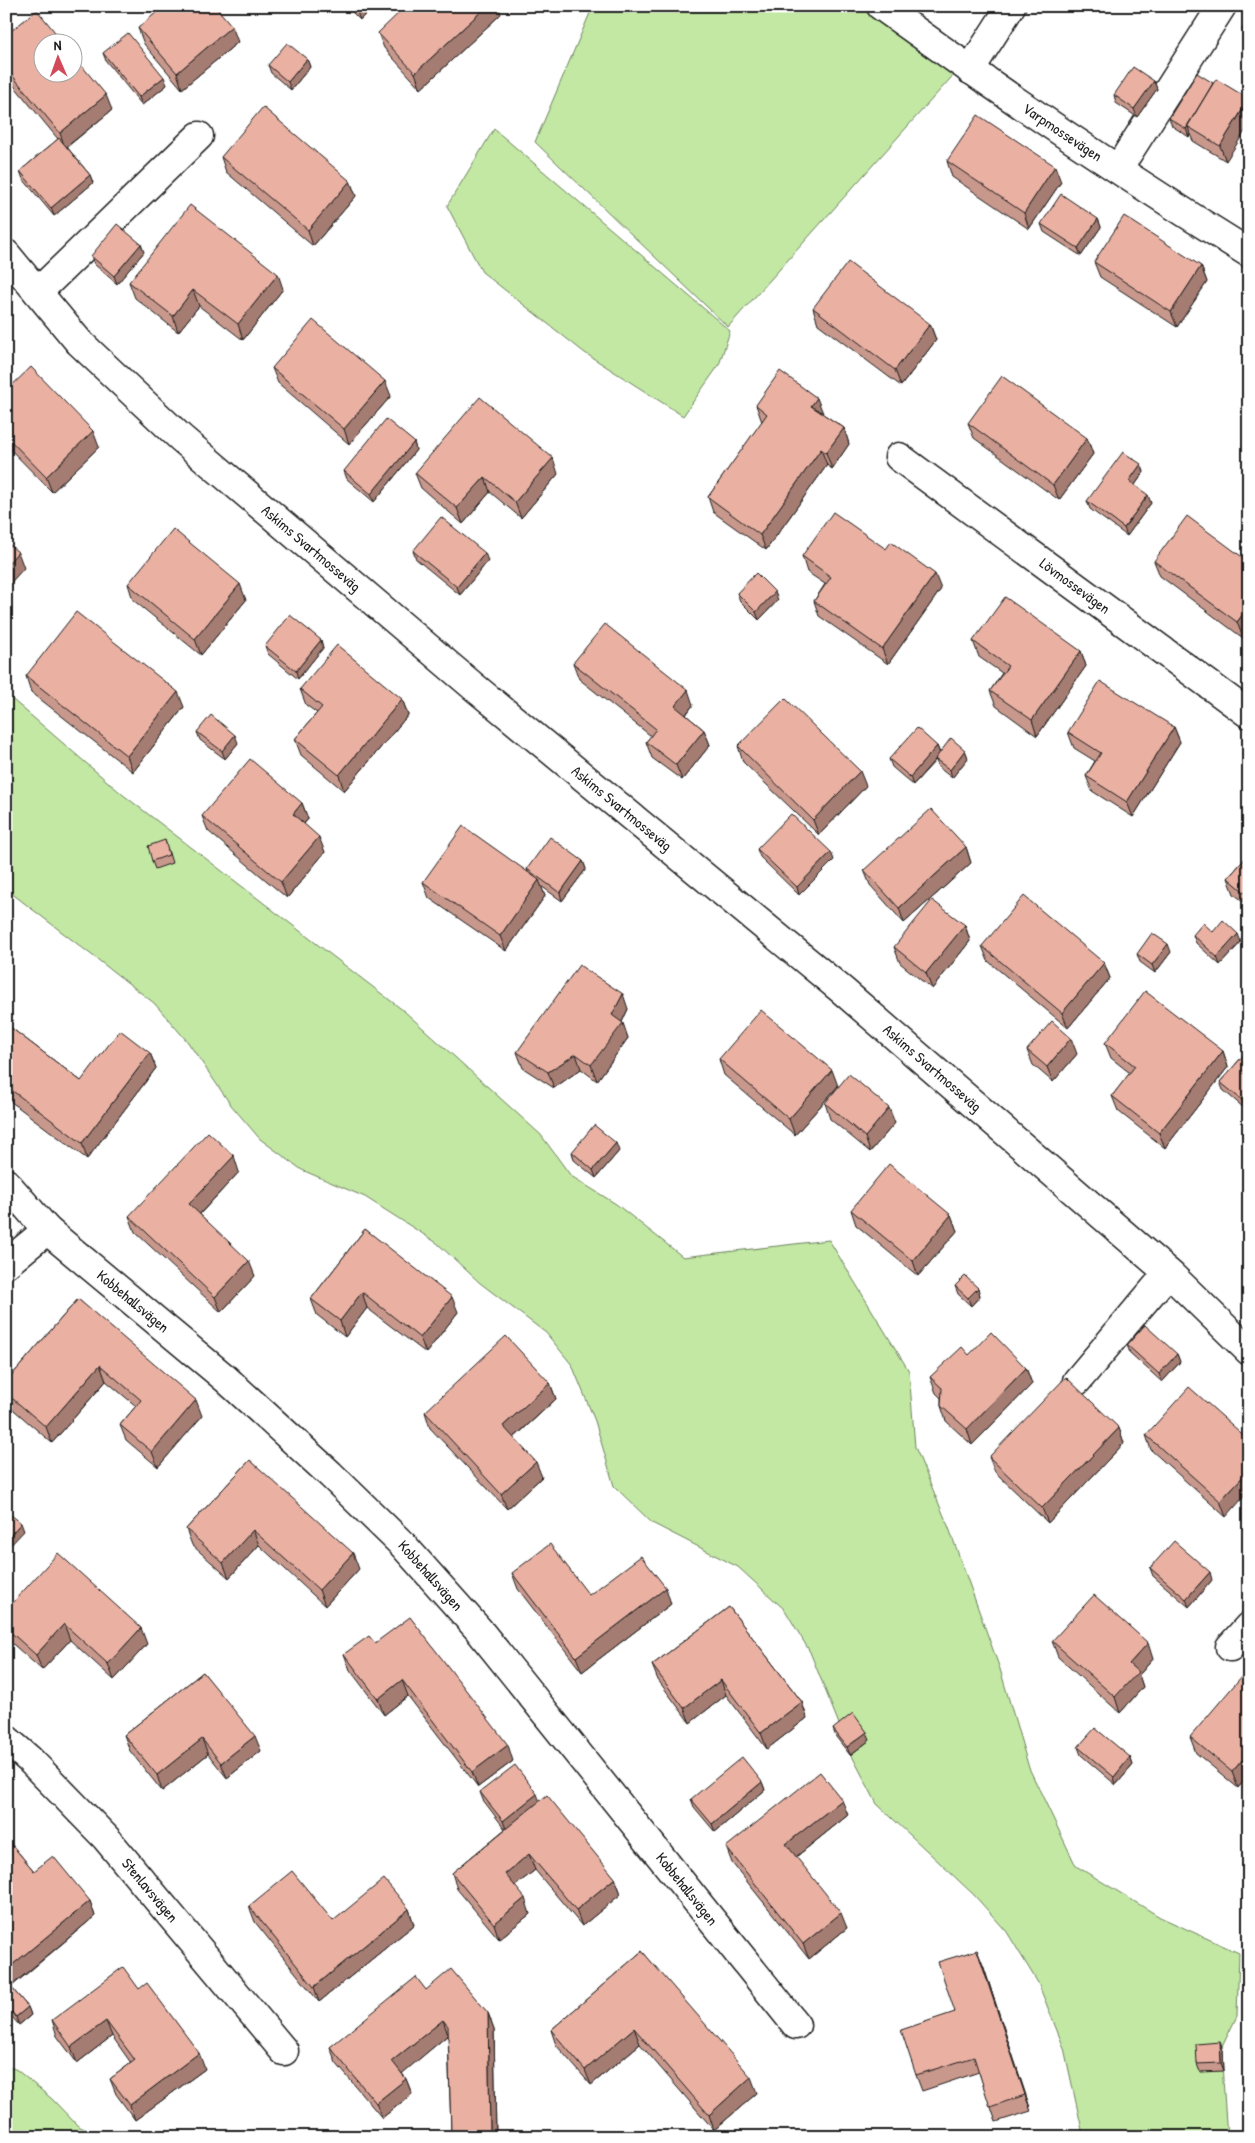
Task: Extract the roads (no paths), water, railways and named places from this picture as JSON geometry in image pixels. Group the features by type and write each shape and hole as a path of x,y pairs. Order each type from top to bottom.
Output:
{"street":[{"name":"Varpmossevägen","path":"881,6 970,70 1118,169 1249,253"},
{"path":"970,70 1011,6"},
{"path":"1118,169 1222,6"},
{"path":"38,292 199,136"},
{"name":"Askims Svartmosseväg","path":"6,254 79,342 181,438 474,686 843,991 1168,1273 1249,1351"},
{"name":"Lövmossevägen","path":"899,457 1249,714"},
{"name":"Kobbehallsvägen","path":"6,1183 47,1230 226,1379 330,1474 403,1545 478,1629 796,2025"},
{"path":"6,1264 47,1230"},
{"path":"1077,1381 1168,1273"},
{"path":"1230,1647 1249,1626"},
{"name":"Stenlavsvägen","path":"6,1739 30,1760 106,1838 284,2052"}]}
